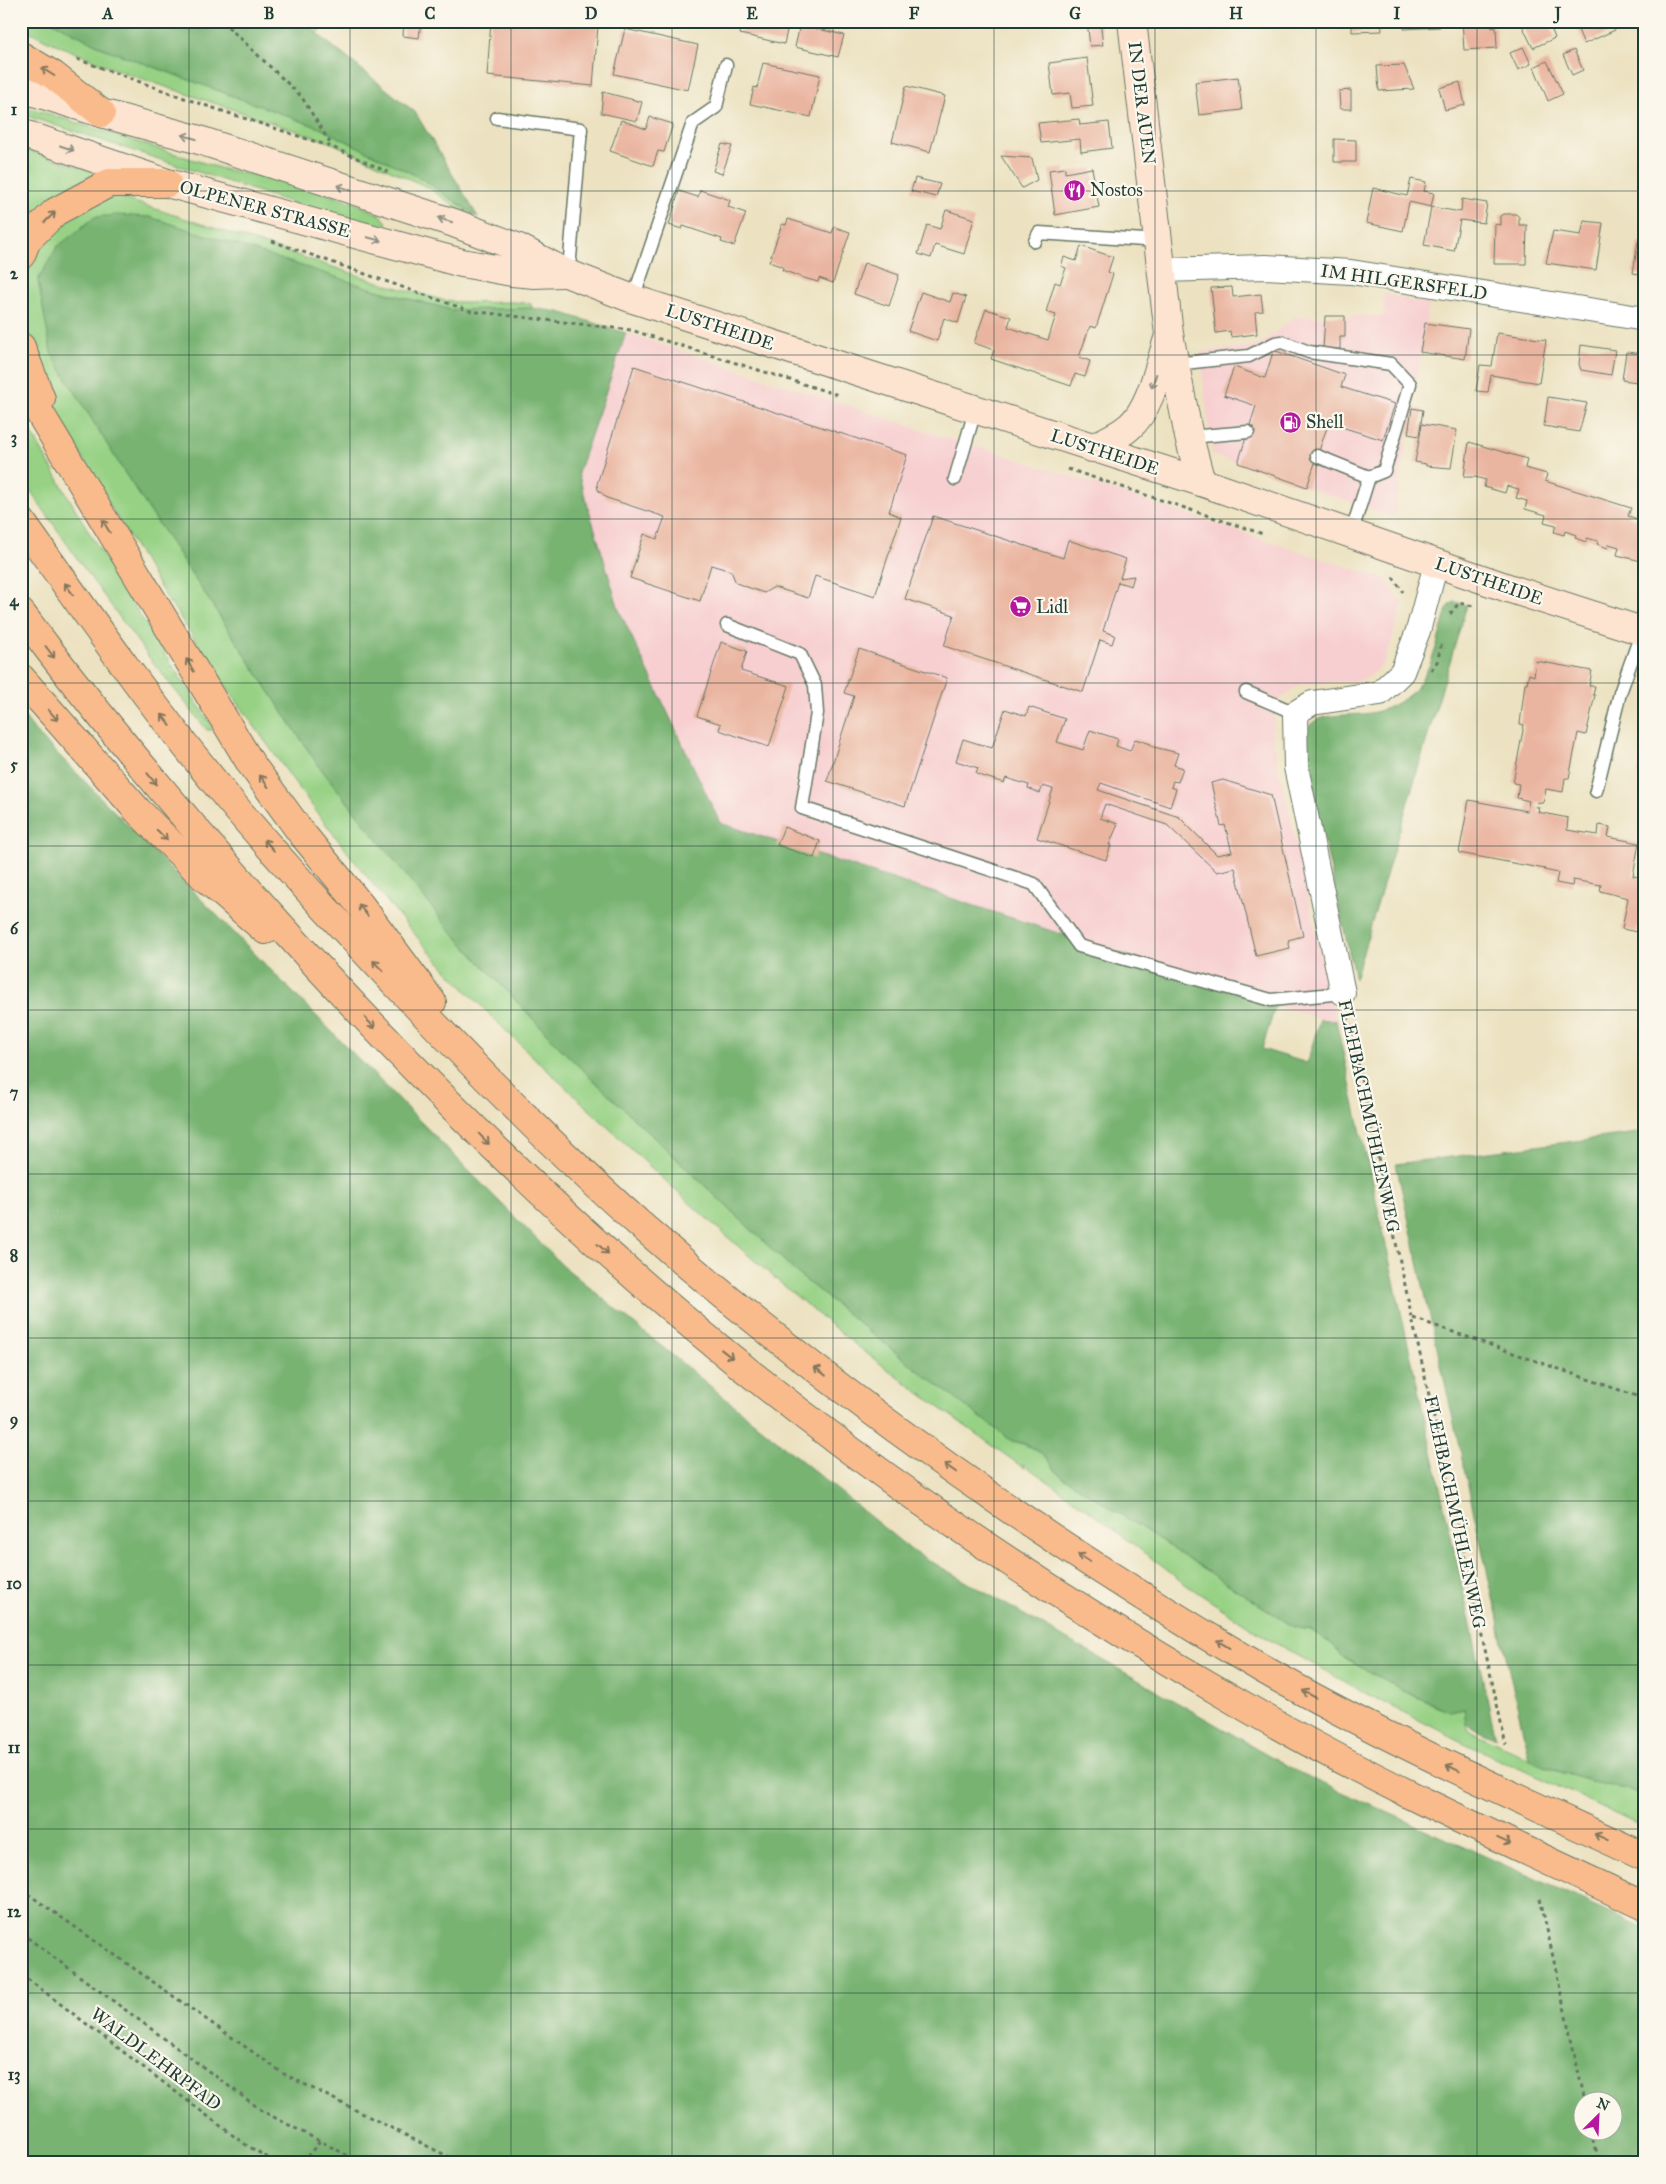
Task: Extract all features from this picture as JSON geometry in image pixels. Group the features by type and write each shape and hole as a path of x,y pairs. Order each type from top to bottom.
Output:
{"highway":[{"path":"21,56 53,75 101,113"},
{"path":"21,255 28,240 55,212 109,183 167,182"},
{"path":"21,347 58,445"},
{"path":"21,382 251,764 300,831 421,986 496,1090"},
{"path":"21,521 125,667 224,794 322,906 496,1090 562,1154 635,1220 715,1287 879,1418 991,1497 1088,1561 1264,1670 1454,1769 1645,1857"},
{"path":"21,613 71,681 176,809 336,988 490,1146 589,1238 690,1325 839,1442 958,1527 1079,1606 1243,1706 1351,1765 1460,1820 1645,1906"},
{"path":"21,678 138,811 204,878 336,988"}],"main road":[{"name":"IN DER AUEN","path":"1132,21 1169,334 1189,437 1201,482"},
{"path":"21,88 101,113"},
{"name":"LUSTHEIDE","path":"101,113 196,139 454,223 519,248 566,273 633,299 975,411 1201,482 1436,564 1643,632"},
{"name":"OLPENER STRASSE","path":"21,133 167,182 462,263 512,272"},
{"name":"LUSTHEIDE","path":"512,272 534,274 566,273"},
{"name":"IN DER AUEN","path":"1092,448 1128,429 1135,422 1148,397 1169,334"}],"street":[{"name":"IM HILGERSFELD","path":"1162,270 1266,267 1351,272 1645,318"},
{"path":"1295,713 1312,703 1380,693 1402,672 1418,631 1436,564"},
{"name":"FLEHBACHMÜHLENWEG","path":"1295,713 1296,767 1343,993"}],"lane":[{"path":"633,299 693,123 716,107 726,65"},
{"path":"497,118 581,129 570,258 566,273"},
{"path":"1035,241 1039,233 1159,241"},
{"path":"1175,364 1249,356 1275,343 1282,342 1309,352 1391,364 1410,384 1384,471 1369,477 1317,456"},
{"path":"955,478 975,411"},
{"path":"1189,437 1248,432"},
{"path":"1351,534 1369,477"},
{"path":"727,625 800,654 815,685 817,713 802,808 1034,884 1079,946 1271,1000 1343,993"},
{"path":"1596,791 1620,692 1643,632"},
{"path":"1246,692 1295,713"}],"path":[{"path":"222,21 301,96 332,147"},
{"path":"267,239 470,311 631,330 846,398"},
{"path":"1067,469 1272,537"},
{"path":"1385,574 1394,577 1407,597 1450,613"},
{"name":"FLEHBACHMÜHLENWEG","path":"1343,993 1506,1745"},
{"path":"1412,1318 1645,1399"},
{"path":"21,1889 284,2074 461,2163"},
{"path":"1540,1898 1583,2092"},
{"path":"21,1933 264,2112 362,2163"},
{"name":"WALDLEHRPFAD","path":"21,1974 243,2143 277,2163"},
{"path":"302,2163 320,2141"},
{"path":"1594,2142 1599,2163"}],"shaded area":[{"path":"1383,294 1429,304 1394,517 1212,454 1200,352 1259,345 1294,317 1384,316"},
{"path":"626,333 1385,579 1389,582 1395,596 1403,603 1386,658 1380,668 1370,676 1359,681 1302,684 1294,688 1281,699 1277,706 1274,713 1274,729 1271,729 1277,764 1336,1021 1320,1019 720,823 619,610 578,473"}],"green space":[{"path":"21,21 51,21 105,49 320,128 421,178 478,217 460,210 429,188 332,143 116,70 46,40 21,27"},
{"path":"51,21 301,21 415,112 478,217 421,178 320,128 105,49"},
{"path":"301,21 328,21 318,34"},
{"path":"21,105 226,170 284,180 350,201 381,215 387,223 382,227 351,222 21,114"},
{"path":"21,148 101,174 77,183 56,195 21,230"},
{"path":"116,196 388,285 442,300 465,303 513,302 531,304 532,308 453,310 95,217 58,247 38,280 52,353 123,470 318,765 450,930 564,1052 799,1275 1012,1441 1032,1448 1044,1456 1058,1473 1294,1627 1311,1630 1334,1645 1342,1657 1412,1695 1450,1711 1464,1708 1467,1729 1549,1769 1645,1795 1645,1827 1460,1741 1358,1689 1268,1639 1185,1584 1090,1511 1023,1464 1025,1469 916,1390 818,1315 720,1231 657,1173 528,1052 444,967 390,905 324,822 231,693 171,605 120,523 40,378 24,334 21,312 22,289 28,266 42,241 69,215 89,204"},
{"path":"117,215 150,217 395,296 453,310 532,308 559,312 626,333 578,473 619,610 720,823 1276,1004 1262,1049 1307,1063 1320,1019 1336,1021 1496,1738 1466,1724 1464,1708 1450,1711 1412,1695 1342,1657 1333,1645 1311,1630 1294,1627 1057,1473 1049,1461 1038,1451 1026,1444 1012,1441 924,1375 799,1275 564,1052 450,930 318,765 123,470 51,353 38,280 57,247 95,217"},
{"path":"21,413 89,533 137,611 213,727 212,730 207,730 151,660 85,570 21,477"},
{"path":"1455,602 1467,605 1355,979 1307,762 1310,755 1306,739 1308,728 1315,721 1325,717 1379,711 1409,695 1424,676 1429,666 1447,609 1449,605"},
{"path":"21,712 36,732 562,1265 911,1550 1302,1774 1645,1928 1645,2163 21,2163"},
{"path":"1645,1132 1645,1795 1571,1775 1529,1759 1396,1164"}],"building":[{"path":"404,21 421,21 419,38 403,36"},
{"path":"491,21 543,21 598,26 593,86 487,76"},
{"path":"743,21 789,22 784,44 740,34"},
{"path":"1087,21 1100,21 1103,45 1090,46"},
{"path":"1255,21 1273,21 1273,25 1255,25"},
{"path":"1352,21 1381,21 1382,31 1352,32"},
{"path":"1404,21 1439,21 1440,27 1404,29"},
{"path":"1462,21 1491,21 1492,28 1496,27 1497,48 1464,50"},
{"path":"1520,21 1548,21 1555,38 1533,48"},
{"path":"1562,21 1611,21 1615,30 1584,44 1576,25 1565,29"},
{"path":"800,25 844,35 838,57 795,47"},
{"path":"625,29 698,45 688,90 614,74"},
{"path":"1523,47 1531,64 1518,70 1510,53"},
{"path":"1574,50 1583,70 1572,75 1563,55"},
{"path":"1087,58 1093,106 1072,108 1070,93 1053,95 1049,63"},
{"path":"1547,61 1563,94 1548,101 1534,67"},
{"path":"763,63 820,75 811,117 750,104 754,87 757,88"},
{"path":"1404,65 1414,89 1379,91 1377,66"},
{"path":"1238,77 1242,110 1199,115 1195,82"},
{"path":"1460,82 1465,105 1445,110 1439,88"},
{"path":"906,86 945,96 930,152 892,142"},
{"path":"1351,90 1351,109 1340,109 1339,91"},
{"path":"603,92 642,102 637,121 601,113"},
{"path":"650,117 673,124 664,152 658,151 653,166 610,151 621,120 646,129"},
{"path":"1079,119 1080,125 1109,122 1112,148 1081,152 1080,139 1041,143 1038,123"},
{"path":"1334,139 1356,140 1356,162 1334,162"},
{"path":"722,144 732,146 722,174 713,171"},
{"path":"1001,156 1032,158 1037,180 1022,188"},
{"name":"Nostos","path":"1065,168 1065,173 1092,168 1099,207 1055,215 1049,170"},
{"path":"915,178 940,184 936,197 911,191"},
{"path":"1411,179 1426,182 1424,191 1434,193 1431,207 1409,202 1403,231 1366,223 1373,188 1407,196"},
{"path":"700,190 730,200 728,207 746,213 734,246 721,242 722,239 683,226 682,229 669,225 679,191 698,197"},
{"path":"1462,199 1487,203 1484,223 1460,220 1454,251 1424,245 1431,207 1461,212"},
{"path":"946,210 974,219 964,254 935,245 931,258 918,254 927,225 940,229"},
{"path":"1503,214 1516,214 1519,217 1519,225 1527,225 1526,264 1494,264 1495,224 1500,225 1500,216"},
{"path":"788,219 832,233 834,227 850,232 833,283 819,278 818,282 804,278 782,270 783,267 769,262 782,224 786,225"},
{"path":"1584,221 1603,223 1596,270 1546,263 1553,231 1581,235"},
{"path":"1638,242 1645,243 1645,275 1633,273"},
{"path":"1081,246 1113,257 1108,272 1113,274 1096,328 1090,326 1079,357 1090,361 1085,377 1075,374 1071,386 991,359 994,350 974,343 986,309 1011,317 1008,327 1048,340 1056,315 1046,312 1055,282 1060,284 1066,268 1061,266 1064,257 1076,261"},
{"path":"864,263 899,275 889,306 854,294"},
{"path":"1232,287 1233,297 1261,294 1263,311 1255,312 1257,334 1231,337 1230,331 1216,333 1211,288"},
{"path":"921,292 950,302 953,293 966,297 958,323 944,318 937,341 908,331"},
{"path":"1325,316 1345,316 1345,337 1340,337 1340,349 1323,349"},
{"path":"1425,323 1469,329 1465,359 1420,352"},
{"path":"1497,333 1546,340 1539,383 1491,375 1488,392 1476,391 1480,365 1492,366"},
{"path":"1581,345 1615,350 1611,375 1581,370 1579,364"},
{"path":"1276,351 1345,375 1341,387 1395,404 1383,440 1329,423 1330,418 1307,487 1238,463 1256,406 1224,395 1234,367 1265,378 1273,352"},
{"path":"1626,352 1645,354 1645,383 1622,380"},
{"path":"634,366 907,455 889,512 901,517 875,596 815,576 808,598 774,587 764,593 736,583 731,571 711,565 700,601 630,578 644,534 657,539 665,517 607,498 598,490 597,484"},
{"path":"1548,397 1587,403 1579,432 1544,426"},
{"path":"1412,408 1423,410 1419,436 1408,434"},
{"path":"1422,424 1457,430 1451,468 1426,466 1426,464 1415,462"},
{"path":"1469,442 1527,459 1525,468 1547,474 1545,481 1631,508 1628,516 1644,521 1645,562 1617,555 1619,547 1609,544 1608,548 1597,544 1598,541 1587,538 1586,542 1575,538 1576,535 1565,531 1564,535 1554,532 1556,525 1544,522 1546,515 1525,509 1527,501 1516,498 1519,489 1507,486 1505,493 1484,487 1486,480 1464,477"},
{"name":"Lidl","path":"933,516 1063,558 1068,540 1126,559 1120,578 1134,576 1131,586 1118,582 1103,631 1115,635 1112,644 1100,640 1083,692 944,646 954,615 905,599"},
{"path":"721,642 747,651 741,671 789,686 769,747 719,730 721,724 697,716"},
{"path":"859,649 947,678 905,806 827,781 854,696 844,693"},
{"path":"1536,661 1592,671 1589,686 1595,686 1593,695 1595,695 1586,735 1578,733 1569,778 1565,778 1563,792 1546,789 1543,803 1537,802 1536,807 1539,807 1538,812 1568,818 1567,830 1598,835 1599,825 1610,827 1608,837 1639,843 1633,876 1645,878 1645,928 1638,926 1637,932 1622,929 1628,898 1600,891 1601,885 1573,880 1572,886 1556,883 1558,873 1459,853 1469,800 1527,811 1529,801 1517,798 1519,784 1513,783 1524,725 1520,724 1525,683 1527,683 1529,674 1534,676"},
{"path":"1029,707 1065,719 1057,742 1083,750 1090,730 1118,739 1116,746 1130,751 1135,739 1151,744 1150,746 1178,753 1174,765 1183,768 1178,782 1173,781 1171,787 1176,789 1170,807 1101,783 1098,790 1179,817 1217,855 1232,852 1225,825 1221,826 1211,783 1223,780 1271,795 1303,936 1288,940 1290,948 1256,956 1235,868 1217,872 1167,825 1105,804 1100,818 1118,824 1109,845 1111,845 1106,860 1037,838 1053,789 1043,786 1040,793 1028,788 1029,785 1006,778 1004,783 976,774 978,768 956,761 963,739 992,748 1005,709 1026,716"},
{"path":"1645,744 1645,776 1638,774"},
{"path":"784,827 820,841 814,858 777,845"}],"place":[{"name":"Nostos","path":"1074,190"},
{"name":"Shell","path":"1290,422"},
{"name":"Lidl","path":"1020,607"}]}
